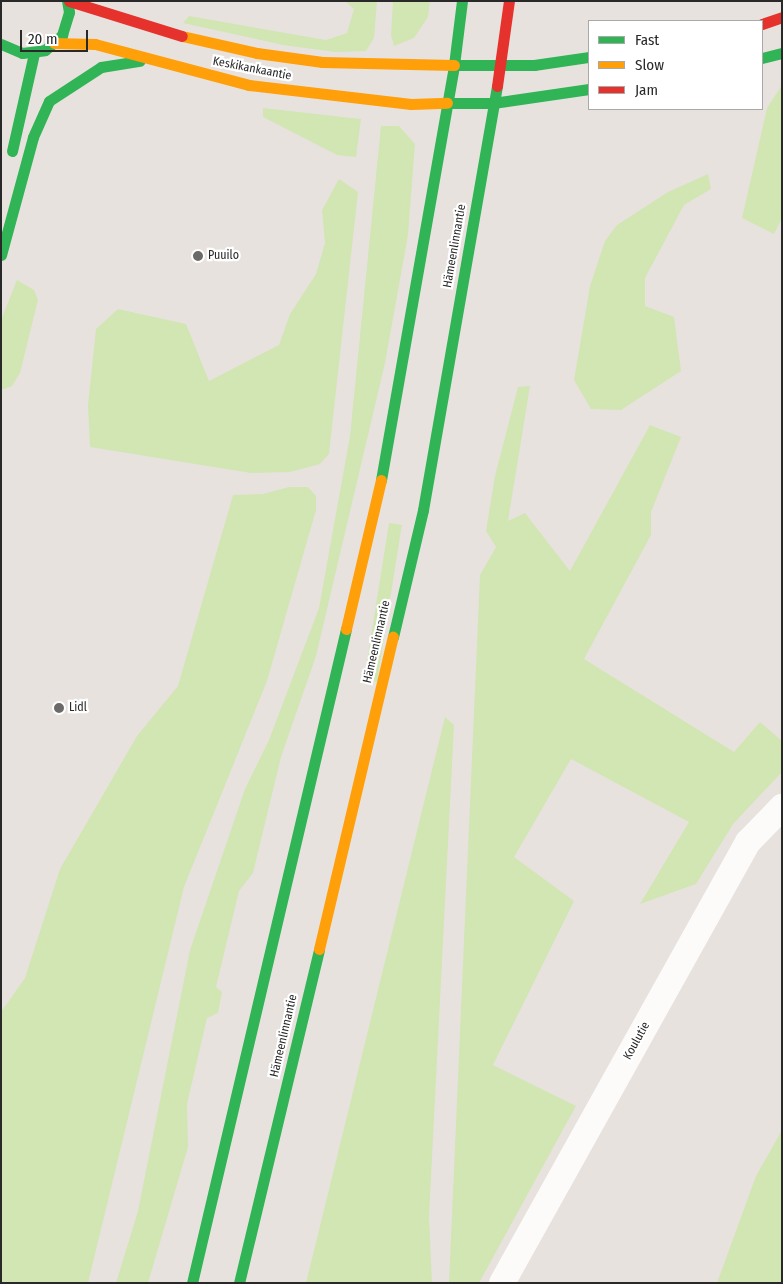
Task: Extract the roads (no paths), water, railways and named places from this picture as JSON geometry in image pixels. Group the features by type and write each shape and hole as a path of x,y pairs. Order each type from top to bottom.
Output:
{"main road":[{"path":"1,44 22,53 34,53 54,44 67,24 68,1"},
{"name":"Keskikankaantie","path":"68,1 166,32 257,53 322,62 534,65 588,57"},
{"path":"192,1283 389,445 454,65 462,1"},
{"name":"Hämeenlinnantie","path":"239,1283 423,510 501,64 509,1"},
{"path":"763,24 782,18"},
{"name":"Keskikankaantie","path":"54,44 95,44 249,85 411,104 494,103 588,89"},
{"path":"8,167 34,53"},
{"path":"763,58 782,53"},
{"path":"1,255 33,137 49,102 101,67 148,59"}],"street":[{"name":"Koulutie","path":"502,1283 748,842 782,807"}],"place":[{"name":"Puuilo","path":"198,256"},
{"name":"Lidl","path":"59,708"}]}
